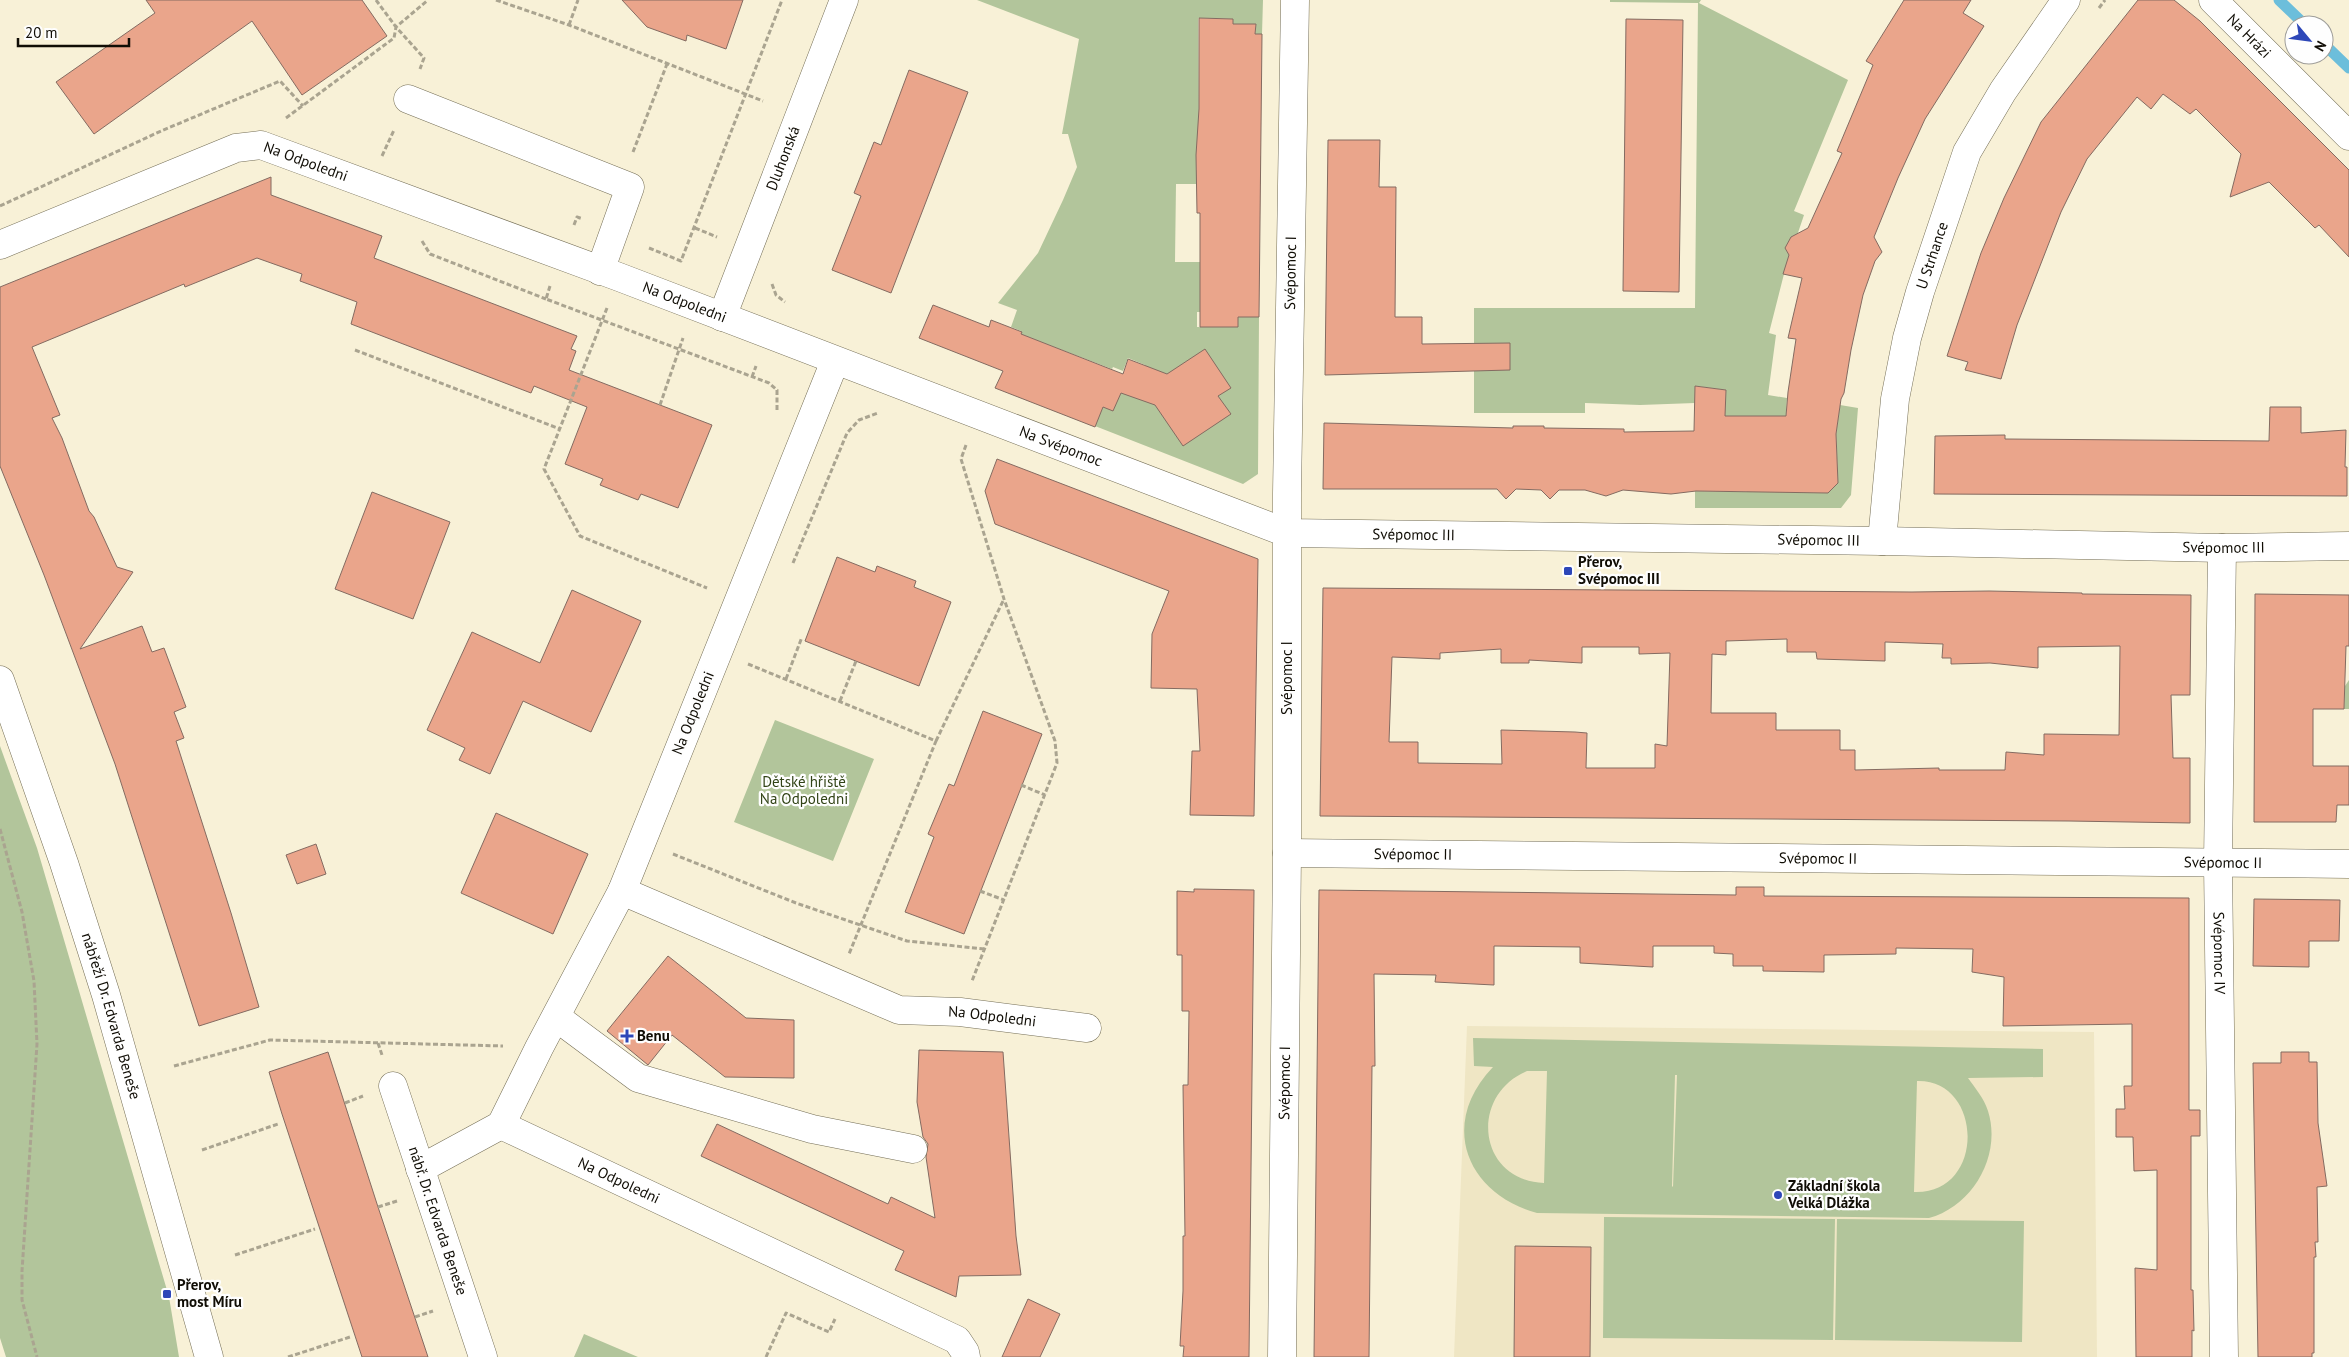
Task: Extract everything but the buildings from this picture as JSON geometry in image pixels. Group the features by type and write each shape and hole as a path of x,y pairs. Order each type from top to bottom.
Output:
{"street":[{"name":"Dluhonská","path":"722,317 844,0"},
{"name":"Svépomoc I","path":"1282,1357 1287,853 1287,533 1295,0"},
{"name":"U Strhance","path":"1882,541 1895,399 1907,338 1920,292 1968,152 2003,91 2066,0"},
{"name":"Na Hrázi","path":"2213,0 2349,136"},
{"path":"408,99 630,187 609,274"},
{"name":"Na Odpoledni","path":"0,245 236,148 261,145 694,306 834,361 622,891 539,1048 501,1125 957,1340 966,1357"},
{"name":"Na Svépomoc","path":"834,361 1287,533"},
{"name":"Svépomoc III","path":"1287,533 1882,541 2222,548 2349,546"},
{"name":"Svépomoc IV","path":"2222,548 2218,863 2224,1357"},
{"name":"nábřeží Dr. Edvarda Beneše","path":"0,680 64,863 103,986 209,1357"},
{"name":"Svépomoc II","path":"1287,853 2349,864"},
{"name":"Na Odpoledni","path":"622,891 899,1010 960,1012 1087,1028"},
{"path":"556,1017 638,1078 812,1128 913,1149"},
{"name":"nábř. Dr. Edvarda Beneše","path":"393,1086 483,1357"},
{"path":"420,1169 501,1125"}],"path":[{"path":"376,0 396,27 424,58 408,99"},
{"path":"261,145 275,127 394,38 396,27 428,0"},
{"path":"496,0 569,26 763,101"},
{"path":"569,26 578,0"},
{"path":"649,248 681,261 782,0"},
{"path":"2094,15 2106,0"},
{"path":"621,183 667,64"},
{"path":"0,206 161,131 280,80 303,106"},
{"path":"694,228 720,238"},
{"path":"609,274 602,321 544,469 580,536 739,600"},
{"path":"771,280 776,296 788,304"},
{"path":"552,283 546,299 769,383 777,390 778,408 775,416"},
{"path":"660,405 694,306"},
{"path":"354,350 560,429"},
{"path":"835,459 846,434 859,420 880,412"},
{"path":"960,1012 1057,763 1055,741 1004,599 961,459 968,441"},
{"path":"705,596 708,588"},
{"path":"837,983 936,741 1004,599"},
{"path":"786,679 802,636"},
{"path":"718,651 936,741"},
{"path":"840,701 856,661"},
{"path":"1022,786 1045,795"},
{"path":"0,829 22,912 34,982 37,1044 22,1271 22,1300 37,1357"},
{"path":"673,854 796,903 907,941 984,949"},
{"path":"980,891 1004,900"},
{"path":"174,1066 270,1040 539,1048"},
{"path":"202,1150 278,1124"},
{"path":"235,1255 315,1229"},
{"path":"766,1357 786,1313 828,1332 848,1290"},
{"path":"288,1357 350,1337"}],"shaded area":[{"name":"Základní škola Velká Dlážka","path":"1467,1026 2094,1032 2097,1357 1454,1357"}],"green space":[{"path":"977,0 1263,0 1262,34 1255,34 1256,24 1233,24 1233,19 1198,18 1199,124 1196,170 1241,171 1242,155 1261,156 1261,184 1176,184 1175,262 1200,262 1200,312 1197,312 1197,327 1238,327 1238,317 1259,317 1258,474 1243,484 1095,426 1103,406 1121,392 1133,396 1145,365 1128,358 1123,371 1113,367 1112,369 1020,334 1021,331 1011,327 1017,310 998,303 1038,253 1077,167 1068,134 1062,134 1079,39"},
{"path":"1610,0 1701,0 1699,3 1848,80 1794,211 1804,215 1784,274 1769,333 1776,335 1768,395 1787,398 1781,492 1828,493 1838,483 1836,434 1840,405 1858,408 1851,495 1841,508 1695,508 1695,491 1747,492 1695,408 1725,409 1726,390 1695,386 1695,403 1640,405 1585,403 1585,413 1474,413 1474,308 1695,308 1698,3 1610,2"},
{"path":"2349,680 2349,709 2344,709 2345,686"},
{"name":"Dětské hřiště Na Odpoledni","path":"775,720 874,759 833,861 734,822"},
{"path":"0,746 37,848 169,1297 179,1357 6,1357 0,1338"},
{"path":"1473,1038 2043,1049 2043,1077 1968,1078 1982,1097 1988,1111 1991,1145 1987,1161 1971,1190 1959,1202 1945,1212 1929,1218 1537,1213 1512,1203 1492,1190 1477,1173 1468,1154 1464,1133 1467,1111 1476,1089 1493,1067 1474,1066","holes":["1527,1071 1547,1071 1544,1183 1522,1178 1505,1168 1494,1153 1489,1135 1489,1116 1496,1098 1508,1083","1675,1075 1677,1075 1673,1187","1917,1081 1939,1085 1955,1098 1964,1116 1968,1137 1964,1158 1954,1176 1938,1188 1914,1192"]},
{"path":"1604,1217 1835,1219 1833,1340 1603,1338"},
{"path":"1837,1219 2024,1221 2022,1342 1835,1340"},
{"path":"584,1334 638,1357 574,1357"}],"waterway":[{"path":"2279,0 2295,15"},
{"path":"2334,54 2349,68"}],"place":[{"name":"Přerov, Svépomoc III","path":"1568,571"},
{"name":"Benu","path":"627,1036"},
{"name":"Základní škola Velká Dlážka","path":"1778,1195"},
{"name":"Přerov, most Míru","path":"167,1294"}]}
